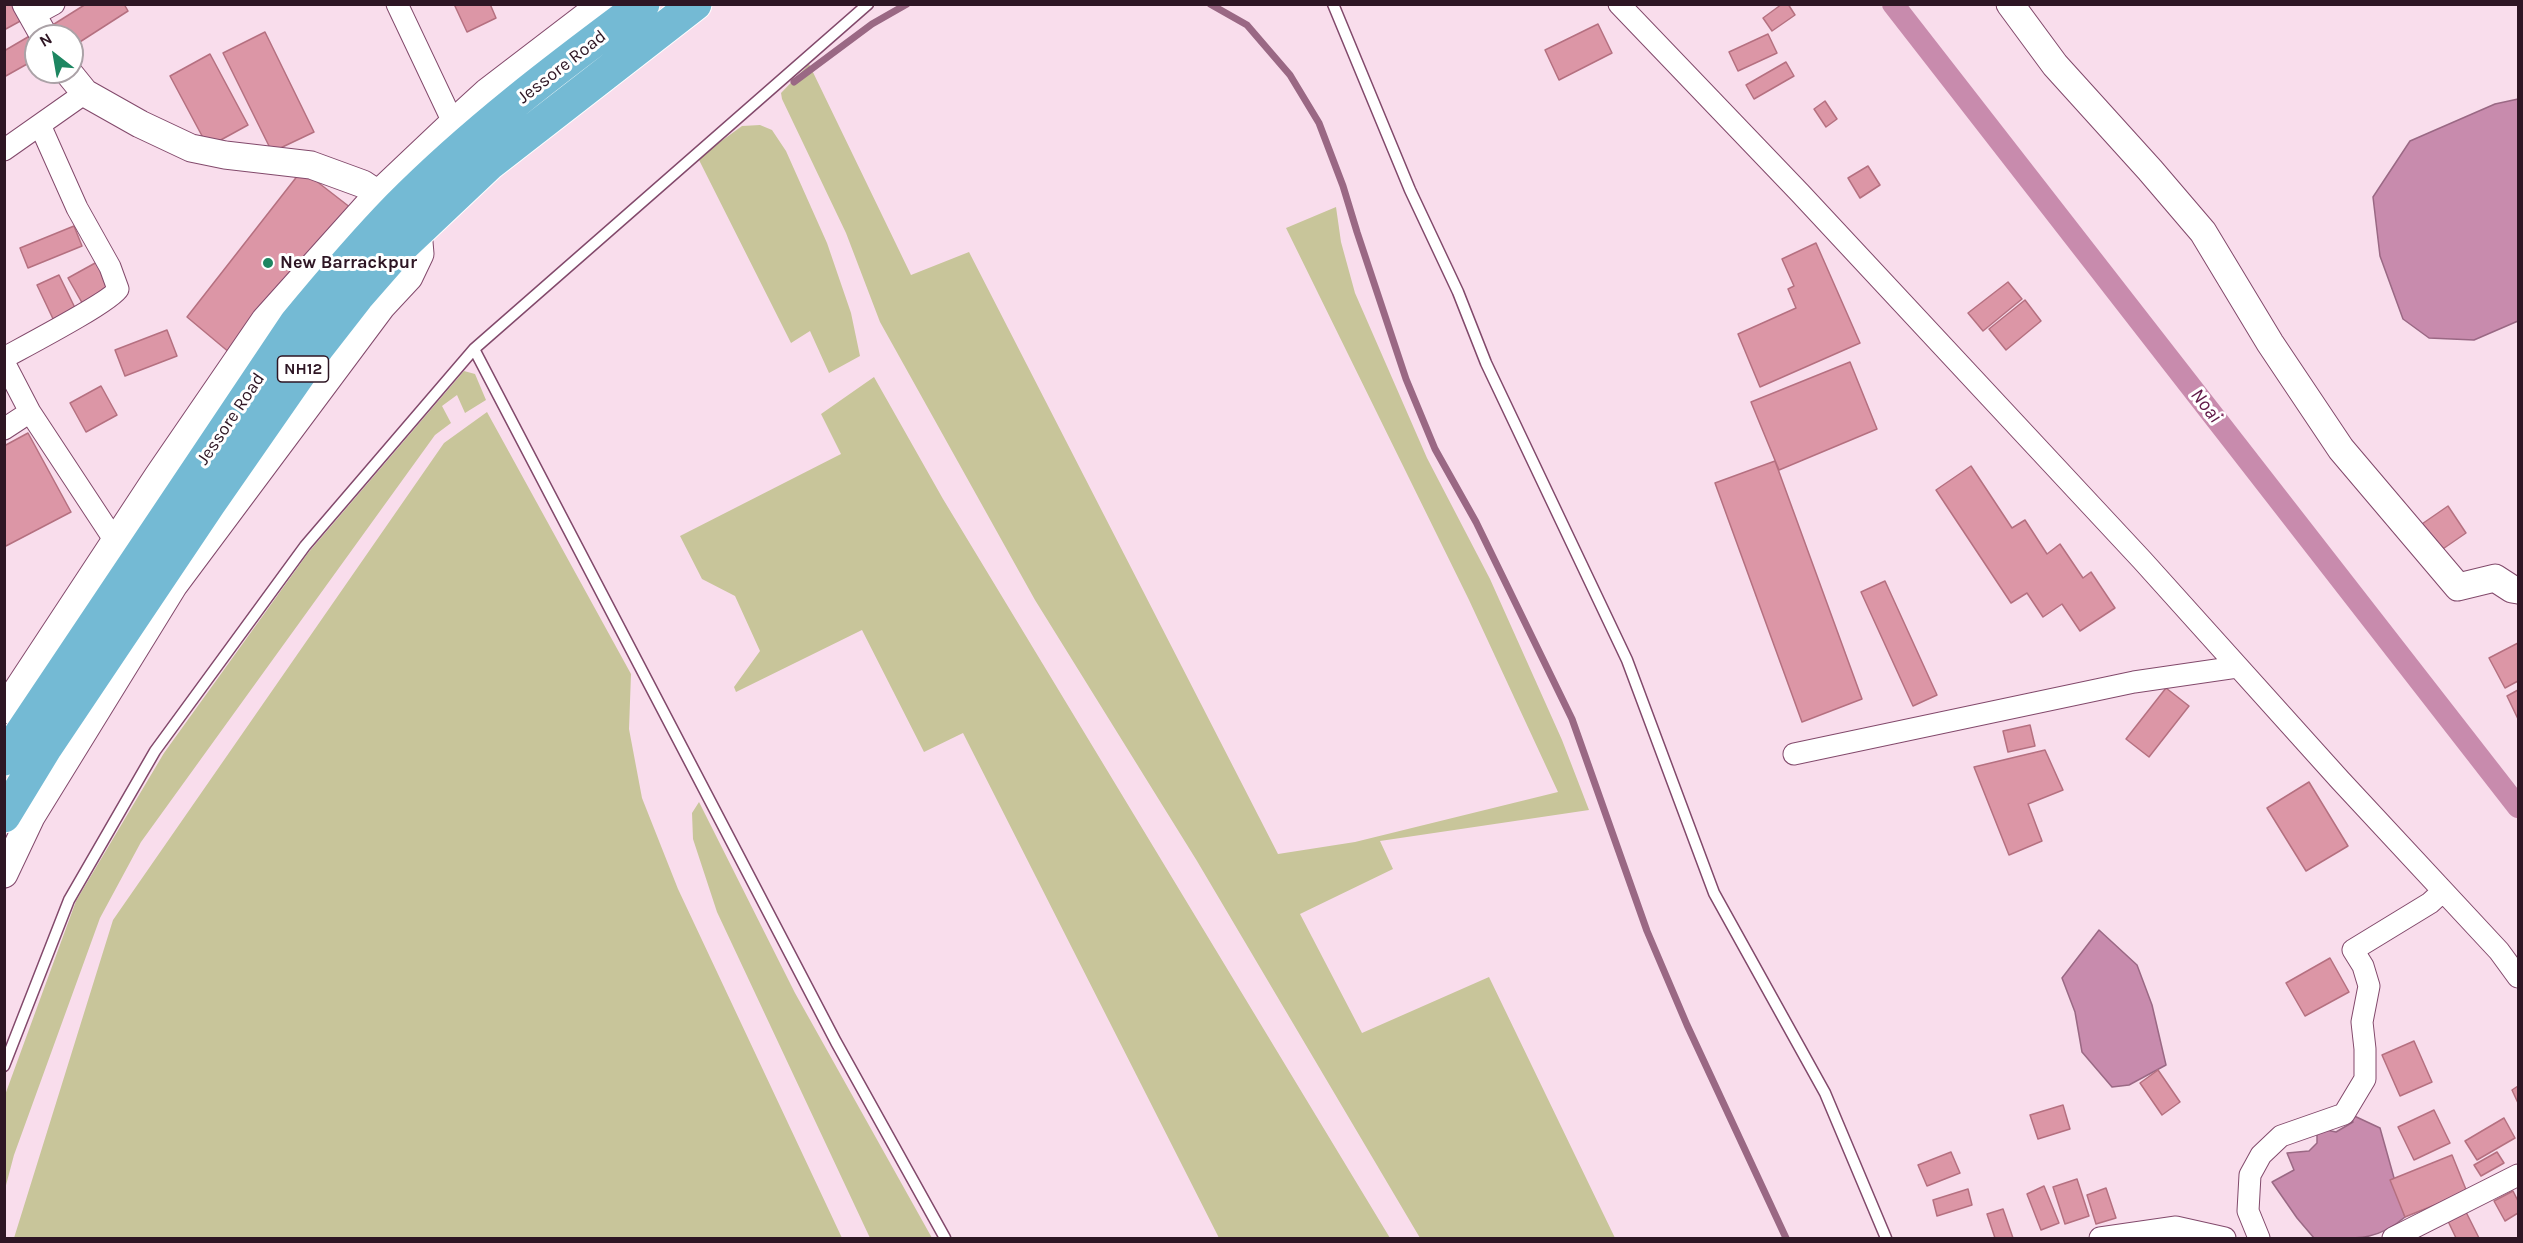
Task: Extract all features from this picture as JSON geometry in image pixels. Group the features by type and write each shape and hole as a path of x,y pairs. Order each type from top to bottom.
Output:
{"highway":[{"name":"Jessore Road","path":"4,759 296,323 334,277 399,206 459,134 502,113 643,4"},
{"name":"NH12","path":"4,816 46,747 318,347 357,297 418,230 498,156 695,4"}],"street":[{"path":"397,4 459,134"},
{"path":"4,710 265,320 378,194 459,134 486,92 602,4"},
{"path":"1618,4 1800,193 2142,560 2237,667 2499,951 2518,977"},
{"path":"2010,4 2055,65 2203,232 2270,343 2341,449 2458,587 2495,578 2512,589 2518,590"},
{"path":"78,84 85,93 140,124 191,148 225,155 311,165 363,184 378,194"},
{"path":"4,150 85,93"},
{"path":"40,125 77,208 110,267 118,289 116,293 99,304 4,360 30,412 115,541"},
{"path":"4,874 31,817 174,585 382,306 410,277 420,254 418,230"},
{"path":"4,429 30,412"},
{"path":"1794,754 2134,682 2237,667"},
{"path":"2259,1239 2248,1210 2250,1175 2261,1155 2281,1136 2312,1123 2344,1114 2364,1079 2366,1049 2362,1022 2369,986 2363,966 2353,950 2430,903 2443,891"},
{"path":"2393,1239 2518,1175"},
{"path":"2100,1239 2139,1231 2176,1227 2225,1239"}],"lane":[{"path":"4,1066 69,900 155,751 305,546 474,349 868,4"},
{"path":"1333,4 1410,190 1458,292 1486,363 1627,660 1714,893 1825,1092 1886,1239"},
{"path":"474,349 836,1042 945,1239"}],"shaded area":[{"path":"809,64 911,275 969,252 1278,854 1355,842 1558,792 1469,600 1286,228 1336,207 1341,242 1355,293 1427,458 1490,579 1562,740 1589,810 1380,841 1393,869 1300,914 1362,1033 1489,977 1615,1238 1420,1238 1197,861 1035,600 880,322 846,233 782,99 781,93"},
{"path":"2518,99 2518,321 2474,340 2429,338 2403,319 2380,256 2373,197 2410,141 2495,104"},
{"path":"760,125 772,130 786,151 827,243 851,313 860,356 829,373 810,331 791,343 698,158 742,126"},
{"path":"464,371 475,374 486,400 465,413 457,395 442,406 451,423 435,435 141,842 100,918 14,1155 5,1189 5,1095 76,901 164,753 308,553"},
{"path":"874,377 943,499 1390,1238 1219,1238 963,733 924,752 862,630 736,692 734,687 760,651 735,596 702,579 680,536 841,454 821,414"},
{"path":"487,412 631,674 629,729 642,798 678,889 842,1238 14,1238 113,920 444,443"},
{"path":"699,802 795,993 932,1238 870,1238 717,912 693,839 692,813"},
{"path":"2099,930 2137,965 2152,1005 2166,1065 2129,1085 2112,1087 2082,1052 2075,1012 2062,978"},
{"path":"2350,1114 2380,1128 2405,1217 2373,1235 2351,1238 2314,1238 2272,1182 2294,1170 2287,1153 2309,1151 2317,1143 2317,1128 2336,1132 2353,1122"}],"building":[{"path":"4,4 16,4 24,19 4,30"},
{"path":"86,4 124,4 128,11 84,39 84,24 54,24"},
{"path":"454,4 490,4 496,18 467,32"},
{"path":"1782,4 1788,4 1795,15 1772,31 1763,18"},
{"path":"1598,24 1612,53 1559,80 1545,50"},
{"path":"265,32 314,132 272,152 223,53"},
{"path":"1768,34 1777,53 1738,71 1729,52"},
{"path":"24,39 24,66 4,77 4,51"},
{"path":"210,54 248,125 208,147 170,76"},
{"path":"1786,62 1794,76 1754,99 1746,85"},
{"path":"1825,101 1837,119 1826,127 1814,109"},
{"path":"1868,166 1880,185 1860,198 1848,178"},
{"name":"New Barrackpur","path":"302,170 351,208 230,353 187,317"},
{"path":"74,226 82,246 28,268 20,248"},
{"path":"1816,243 1860,343 1760,387 1738,334 1796,308 1788,289 1794,286 1782,259"},
{"path":"97,262 114,292 85,308 68,278"},
{"path":"59,275 77,312 55,323 37,285"},
{"path":"2008,282 2022,299 1983,331 1968,313"},
{"path":"2025,300 2041,321 2006,350 1989,329"},
{"path":"167,330 177,356 125,376 115,350"},
{"path":"1850,362 1877,429 1779,470 1751,402"},
{"path":"101,386 117,415 86,432 70,403"},
{"path":"28,433 71,512 4,547 4,446"},
{"path":"1775,461 1862,699 1802,722 1715,483"},
{"path":"1971,466 2012,528 2025,520 2047,554 2060,544 2083,578 2091,572 2115,608 2080,631 2062,604 2043,617 2027,593 2011,603 1936,490"},
{"path":"2448,506 2466,533 2437,553 2419,526"},
{"path":"1885,581 1937,695 1913,706 1861,592"},
{"path":"2518,643 2518,681 2505,688 2489,658"},
{"path":"2166,688 2189,706 2149,757 2126,739"},
{"path":"2518,690 2518,719 2507,696"},
{"path":"2030,725 2035,746 2008,752 2003,731"},
{"path":"2045,750 2063,790 2028,804 2042,841 2009,855 1974,767"},
{"path":"2309,782 2348,846 2306,871 2267,808"},
{"path":"2330,958 2349,992 2305,1016 2286,983"},
{"path":"2414,1041 2432,1082 2400,1096 2382,1055"},
{"path":"2158,1070 2180,1102 2162,1115 2140,1083"},
{"path":"2518,1086 2518,1103 2512,1090"},
{"path":"2063,1105 2070,1129 2038,1139 2030,1115"},
{"path":"2434,1110 2450,1143 2414,1160 2398,1127"},
{"path":"2504,1118 2515,1138 2477,1160 2465,1141"},
{"path":"1951,1152 1960,1173 1927,1186 1918,1165"},
{"path":"2497,1152 2504,1163 2481,1176 2474,1165"},
{"path":"2452,1155 2467,1192 2405,1217 2390,1180"},
{"path":"2077,1179 2089,1216 2065,1224 2053,1187"},
{"path":"2044,1186 2059,1223 2041,1230 2027,1194"},
{"path":"2106,1188 2116,1218 2096,1224 2087,1195"},
{"path":"1968,1189 1972,1205 1937,1216 1933,1200"},
{"path":"2513,1191 2518,1201 2518,1213 2505,1221 2494,1201"},
{"path":"2003,1209 2013,1238 1995,1238 1987,1214"},
{"path":"2465,1210 2479,1238 2456,1238 2447,1219"}],"waterway":[{"path":"794,82 872,24 907,4"},
{"path":"1210,4 1247,25 1290,75 1319,123 1343,186 1406,379 1435,449 1476,522 1572,719 1647,931 1687,1025 1786,1238"},
{"name":"Noai","path":"1893,4 2518,807"}],"place":[{"name":"New Barrackpur","path":"268,263"}]}
